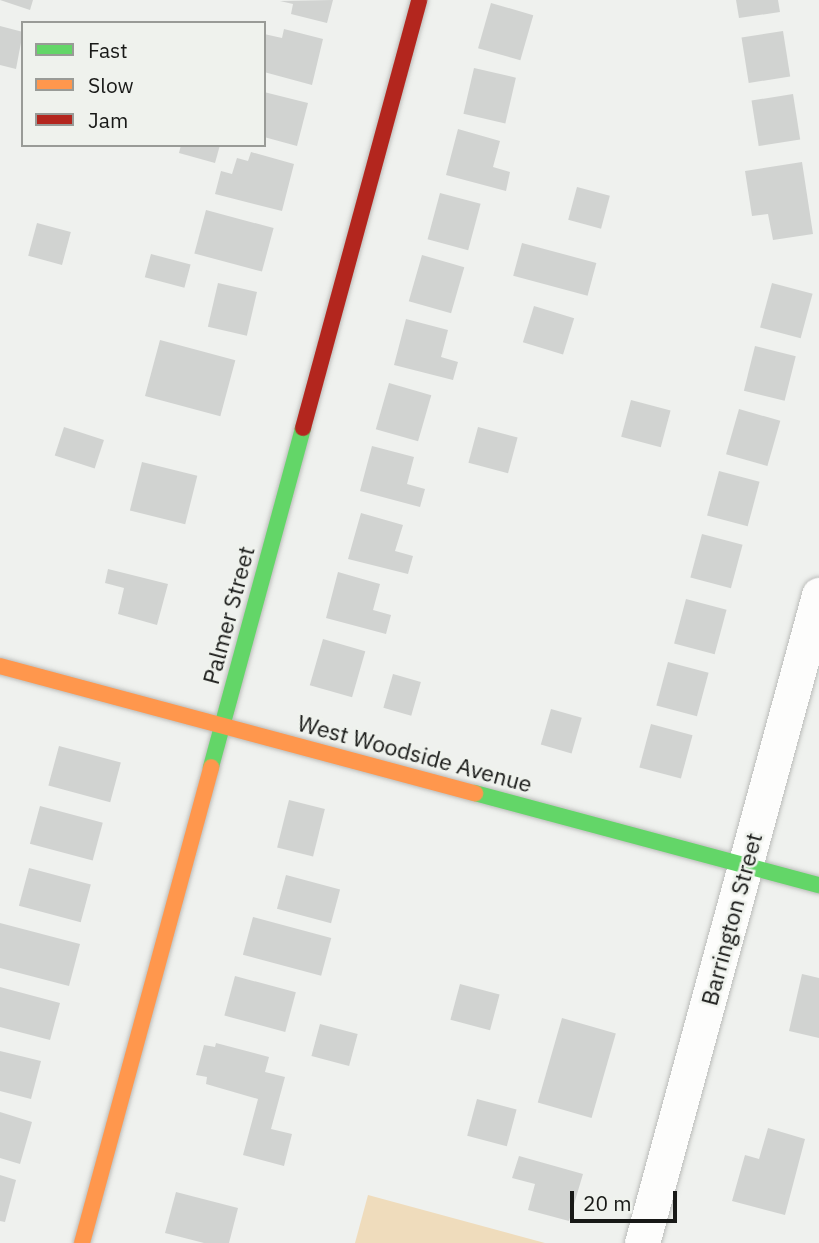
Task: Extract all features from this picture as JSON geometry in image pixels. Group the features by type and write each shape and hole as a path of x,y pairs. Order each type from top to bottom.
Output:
{"street":[{"name":"Palmer Street","path":"82,1243 419,0"},
{"name":"Barrington Street","path":"642,1243 819,595"},
{"name":"West Woodside Avenue","path":"0,666 819,885"}],"shaded area":[{"path":"368,1195 545,1243 355,1243"}],"building":[{"path":"0,0 33,0 30,10"},
{"path":"333,0 327,23 291,14 293,4 280,1"},
{"path":"736,0 778,0 780,12 739,18"},
{"path":"491,3 533,15 520,60 478,48"},
{"path":"0,26 21,31 16,69 0,65"},
{"path":"284,29 323,39 312,85 266,73 266,34 282,38"},
{"path":"783,31 790,76 749,83 742,38"},
{"path":"474,68 516,78 505,123 463,114"},
{"path":"266,92 308,103 297,146 266,138"},
{"path":"793,94 800,139 759,146 752,101"},
{"path":"458,129 500,141 493,167 510,172 506,191 446,175"},
{"path":"180,147 219,147 215,163 179,153"},
{"path":"251,152 294,164 282,211 215,194 221,171 232,174 237,158 248,161"},
{"path":"802,162 813,234 773,240 768,214 752,216 745,171"},
{"path":"577,187 610,196 601,229 568,220"},
{"path":"440,193 481,204 468,250 428,239"},
{"path":"206,210 274,228 262,272 194,253"},
{"path":"37,223 71,232 62,265 28,256"},
{"path":"522,243 596,263 588,296 513,276"},
{"path":"151,254 191,265 184,288 145,277"},
{"path":"422,255 464,267 451,313 409,301"},
{"path":"218,283 257,292 247,336 208,327"},
{"path":"772,283 813,294 801,338 760,327"},
{"path":"534,306 574,318 563,355 523,342"},
{"path":"406,319 448,330 441,357 458,362 453,380 394,365"},
{"path":"160,340 235,360 220,416 145,396"},
{"path":"755,346 796,356 785,401 744,391"},
{"path":"389,383 431,395 418,441 376,429"},
{"path":"631,400 671,411 661,447 621,437"},
{"path":"739,409 780,421 767,466 726,454"},
{"path":"64,427 104,440 95,469 55,456"},
{"path":"478,427 518,438 508,473 468,463"},
{"path":"372,446 414,457 407,484 425,489 420,507 360,491"},
{"path":"142,462 197,476 185,524 130,511"},
{"path":"719,471 760,482 748,526 707,515"},
{"path":"361,513 403,525 395,551 413,556 408,574 348,559"},
{"path":"702,534 743,545 731,588 690,577"},
{"path":"108,569 168,584 157,625 118,614 124,588 105,583"},
{"path":"338,572 380,584 373,610 391,615 386,634 326,618"},
{"path":"686,599 727,610 715,654 674,643"},
{"path":"323,639 365,651 352,697 310,685"},
{"path":"668,662 709,673 697,716 656,705"},
{"path":"393,674 421,682 411,716 383,708"},
{"path":"551,709 582,718 572,753 541,745"},
{"path":"651,724 693,735 681,779 639,767"},
{"path":"59,746 121,763 110,802 48,786"},
{"path":"289,800 325,809 313,856 277,848"},
{"path":"40,806 103,823 93,860 30,844"},
{"path":"29,868 91,885 81,922 19,906"},
{"path":"286,875 340,889 331,923 277,909"},
{"path":"253,917 331,938 321,976 243,955"},
{"path":"0,923 80,944 69,986 0,968"},
{"path":"802,974 819,978 819,1038 789,1031"},
{"path":"235,976 296,992 285,1032 224,1016"},
{"path":"460,984 500,995 490,1030 450,1020"},
{"path":"0,987 60,1003 50,1040 0,1027"},
{"path":"562,1018 616,1033 592,1118 538,1103"},
{"path":"320,1024 358,1034 349,1066 311,1056"},
{"path":"216,1043 269,1057 265,1072 285,1077 271,1129 292,1134 284,1166 243,1155 258,1099 206,1084 207,1077 196,1075 204,1045 215,1047"},
{"path":"0,1051 41,1061 31,1099 0,1091"},
{"path":"477,1099 517,1110 507,1146 467,1136"},
{"path":"0,1112 32,1122 20,1164 0,1158"},
{"path":"768,1128 805,1139 785,1215 732,1201 745,1155 759,1159"},
{"path":"519,1156 583,1174 569,1221 528,1210 535,1184 512,1178"},
{"path":"0,1175 16,1180 5,1222 0,1221"},
{"path":"176,1192 238,1208 229,1243 204,1243 165,1233"}],"traffic: fast":[{"path":"211,767 303,428"},
{"path":"475,793 819,885"}],"traffic: slow":[{"path":"0,666 475,793"},
{"path":"82,1243 211,767"}],"traffic: jam":[{"path":"303,428 419,0"}]}
